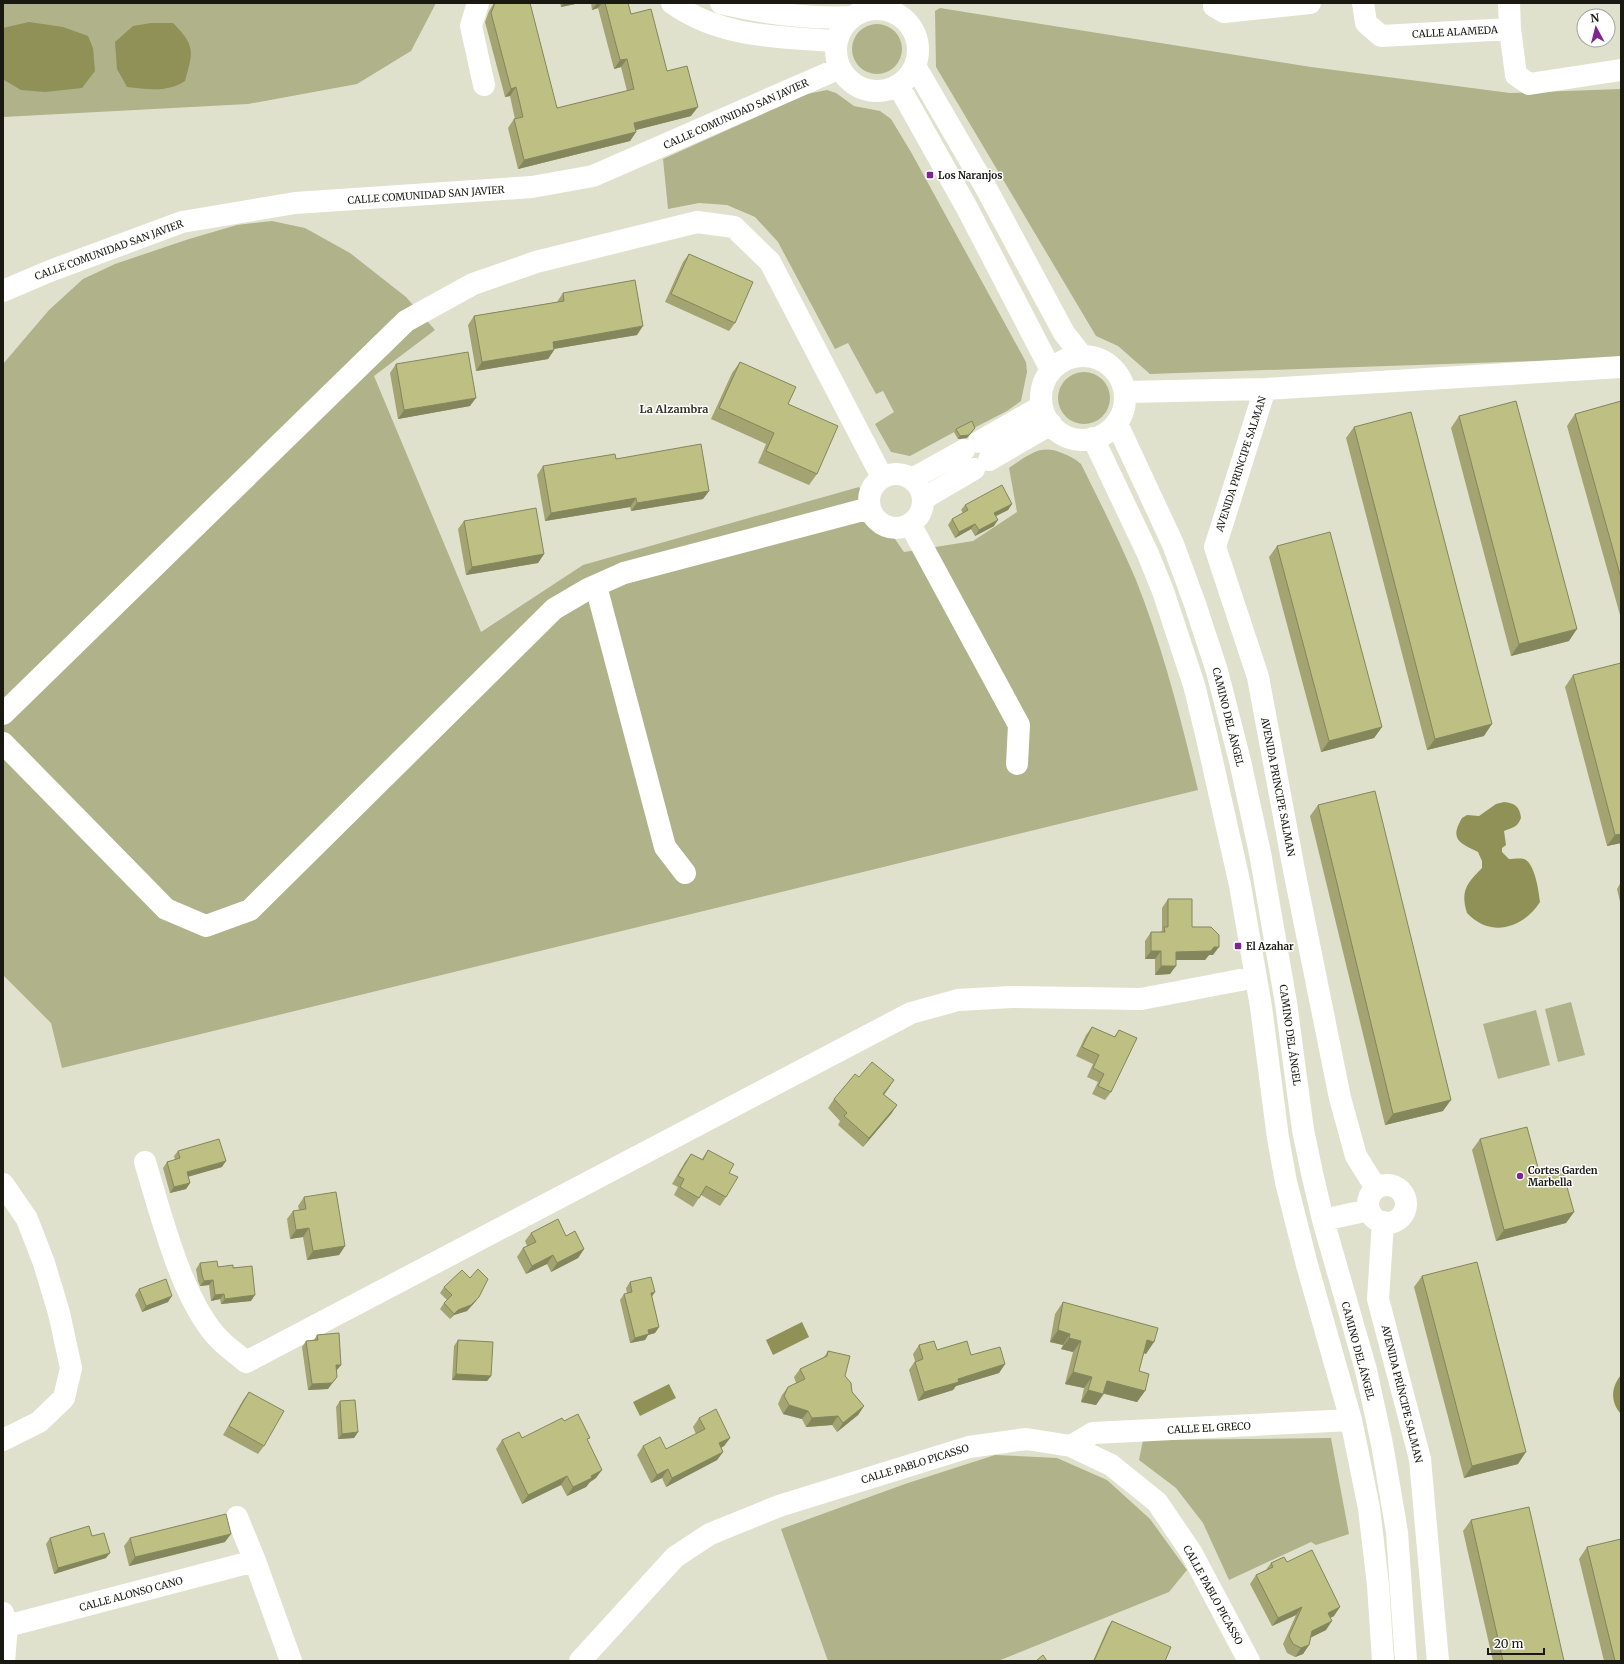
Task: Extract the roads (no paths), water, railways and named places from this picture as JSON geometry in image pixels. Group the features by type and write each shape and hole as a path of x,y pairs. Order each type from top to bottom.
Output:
{"street":[{"path":"478,3 470,26 484,85"},
{"path":"672,3 683,11 709,24 734,32 836,41"},
{"path":"720,3 826,18 852,18"},
{"path":"1214,3 1214,6 1224,12 1310,3"},
{"name":"CALLE ALAMEDA","path":"1363,3 1366,23 1381,36 1510,29 1516,75 1528,84 1621,70"},
{"path":"1509,3 1510,29"},
{"path":"880,6 903,18 911,28 917,40 918,54 908,77 898,85 882,91 865,90 850,81 840,68 836,55 836,41 842,28 852,18 865,11 880,6"},
{"path":"914,66 986,188 1064,334 1082,356"},
{"name":"CALLE COMUNIDAD SAN JAVIER","path":"3,291 50,271 182,222 295,203 532,187 593,176 840,68"},
{"path":"898,85 960,194 1051,370"},
{"path":"3,714 406,321 473,284 536,262 697,222 734,227 770,262 882,478"},
{"path":"1082,356 1094,357 1106,362 1115,370 1122,380 1126,392 1124,409 1117,424 1106,434 1080,440 1059,432 1046,415 1042,387 1051,370 1060,363 1070,358 1082,356"},
{"name":"AVENIDA PRINCIPE SALMAN","path":"1126,392 1265,389 1621,368"},
{"name":"AVENIDA PRINCIPE SALMAN","path":"1265,389 1215,547 1258,677 1294,870 1340,1098 1356,1156 1376,1188"},
{"path":"923,499 977,455 1046,415"},
{"name":"CAMINO DEL ÁNGEL","path":"1117,424 1173,544 1217,671 1260,853 1286,1003 1303,1130 1323,1220 1366,1370 1382,1444 1397,1532 1406,1661"},
{"path":"1093,438 1160,585 1194,684 1222,800 1240,885 1256,977 1278,1138 1286,1182 1307,1265 1351,1420 1369,1508 1378,1585 1383,1661"},
{"path":"912,479 977,455"},
{"path":"892,474 902,475 912,479 920,488 923,499 920,513 910,524 894,528 879,522 870,508 869,500 870,491 875,483 892,474"},
{"path":"3,743 166,909 206,926 250,910 554,609 596,586 624,573 870,508"},
{"path":"910,524 1020,725 1017,764"},
{"path":"596,586 665,847 685,873"},
{"path":"144,1162 178,1266 200,1313 220,1340 246,1362 911,1013 958,1000 1011,997 1141,999 1256,977"},
{"path":"3,1184 27,1219 44,1263 59,1313 71,1368 64,1398 39,1422 3,1440"},
{"path":"1323,1220 1376,1216 1392,1222 1401,1217 1405,1209 1406,1200 1402,1191 1394,1186 1385,1185 1376,1188 1369,1198 1376,1216"},
{"name":"AVENIDA PRÍNCIPE SALMAN","path":"1376,1216 1378,1299 1420,1459 1438,1661"},
{"name":"CALLE EL GRECO","path":"1071,1446 1093,1433 1351,1420"},
{"name":"CALLE PABLO PICASSO","path":"580,1661 675,1557 710,1534 780,1506 969,1447 1026,1439 1071,1446 1111,1465 1157,1502 1191,1552 1249,1661"},
{"path":"237,1517 255,1561 291,1661"},
{"name":"CALLE ALONSO CANO","path":"5,1619 255,1561"},
{"path":"4,1661 5,1619"}],"place":[{"name":"Los Naranjos","path":"930,175"},
{"name":"El Azahar","path":"1238,946"},
{"name":"Cortes Garden Marbella","path":"1520,1176"}],"district":[{"name":"La Alzambra","path":"674,409"}]}
